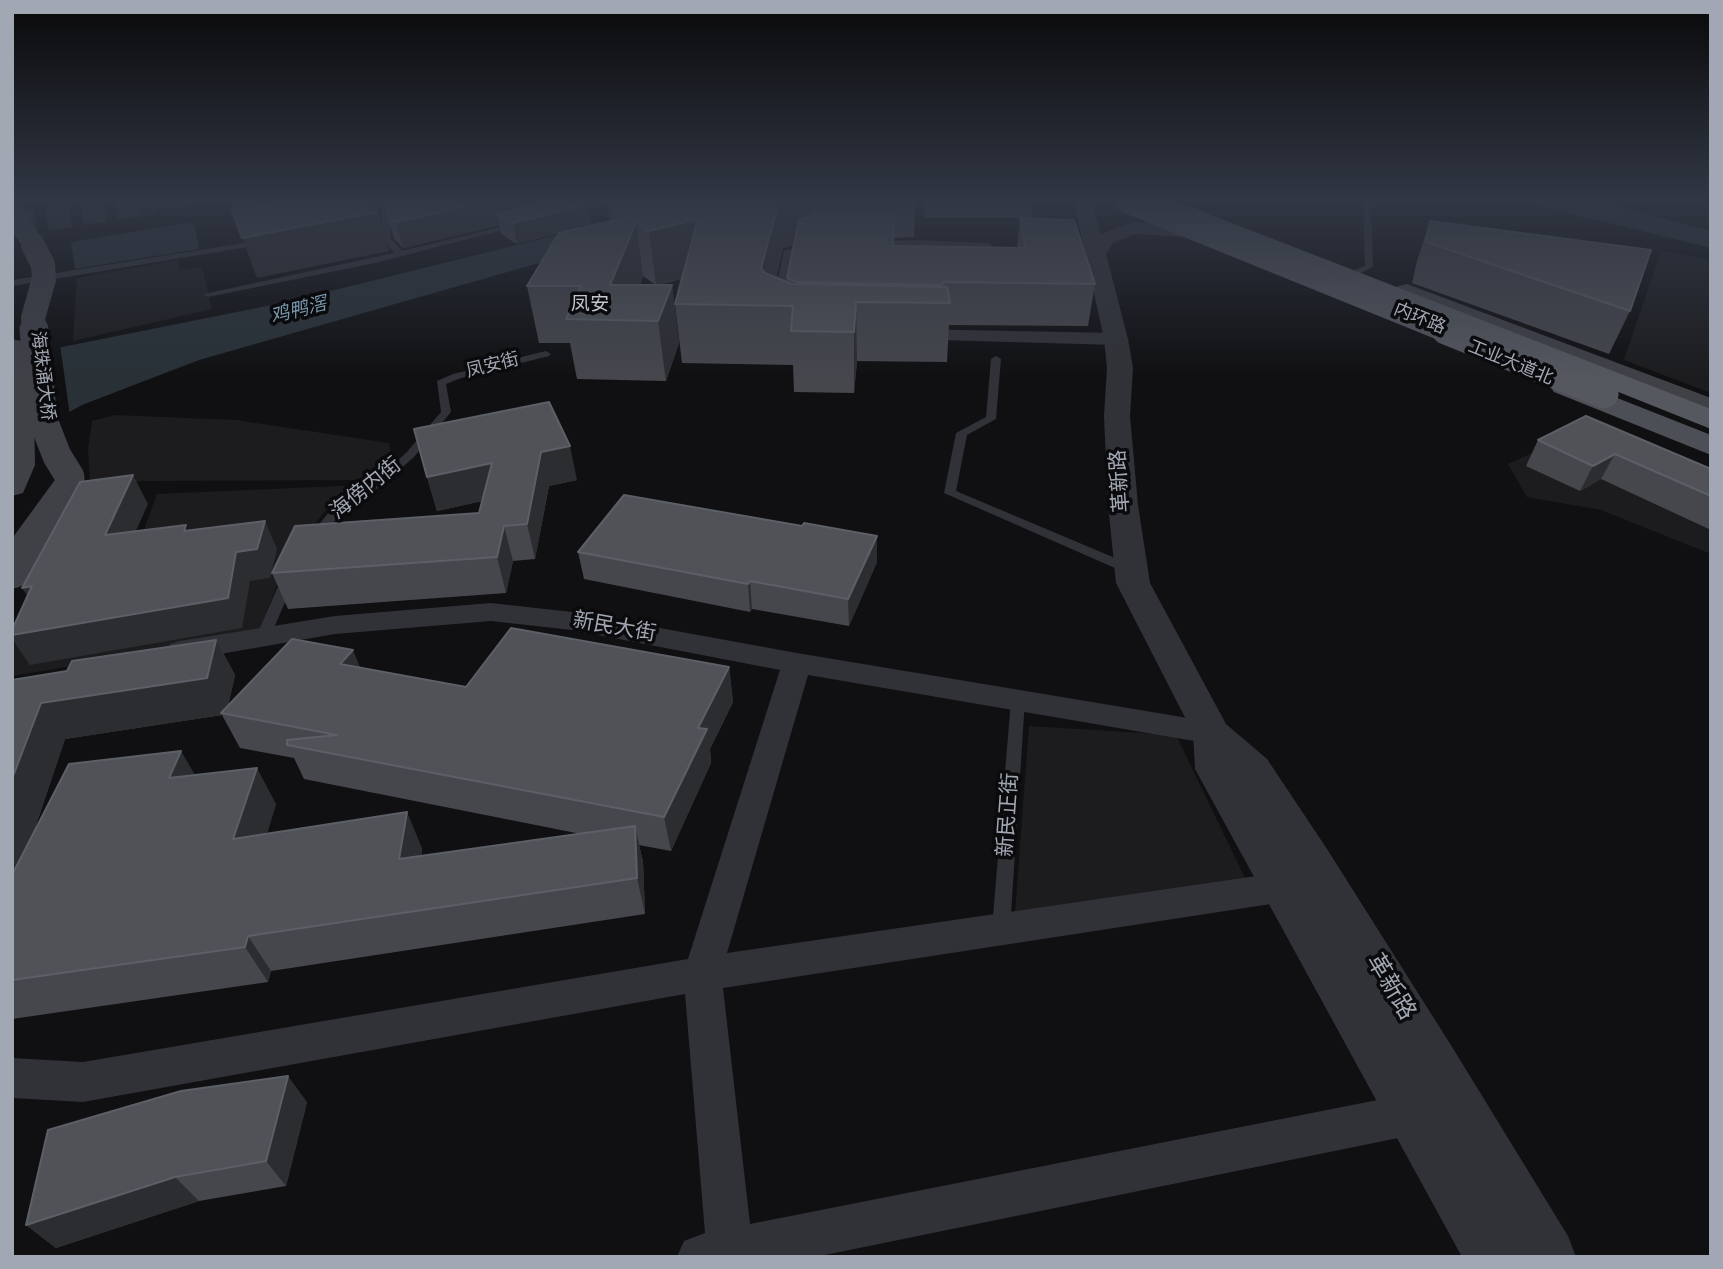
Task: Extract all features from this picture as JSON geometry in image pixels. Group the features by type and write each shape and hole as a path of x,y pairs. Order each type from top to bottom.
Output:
{"highway":[{"name":"内环路","path":"1276,261 1711,437"},
{"name":"内环路","path":"1311,261 1711,419"}],"main road":[{"name":"海珠涌大桥","path":"12,325 22,261"},
{"name":"海珠涌大桥","path":"12,570 69,495 70,477 57,456 43,420 33,318 44,279 43,265 38,261"},
{"name":"工业大道北","path":"1290,261 1343,279"},
{"name":"工业大道北","path":"1301,261 1427,313 1711,419"},
{"path":"1304,261 1427,313 1711,408"},
{"name":"工业大道北","path":"1427,313 1711,446"},
{"name":"海珠涌大桥","path":"12,347 19,416 19,465 12,486"}],"street":[{"path":"789,261 776,324 795,332"},
{"name":"革新路","path":"1092,261 1116,339 1120,368 1117,416 1123,505 1133,583 1212,733 1253,770 1437,1067 1547,1257"},
{"path":"1427,313 1711,428"},
{"path":"892,334 1116,339"},
{"name":"新民大街","path":"155,655 335,625 491,612 572,621 797,663 1212,733"},
{"path":"797,663 702,974 715,1254 1413,1114"},
{"name":"革新路","path":"1212,733 1215,769 1494,1257"},
{"path":"12,1078 83,1082 702,974 1284,887"}],"lane":[{"path":"12,283 145,261"},
{"path":"208,294 362,261"},
{"path":"1343,279 1369,267 1369,261"},
{"name":"凤安街","path":"441,383 457,376 546,354"},
{"path":"996,359 991,419 962,433 950,493 1130,569"},
{"name":"海傍内街","path":"263,637 300,555 338,509 377,484 410,455 446,412 441,383"},
{"name":"新民正街","path":"1002,929 1018,700"}],"shaded area":[{"path":"178,261 180,270 202,267 212,309 73,341 77,278"},
{"path":"1658,261 1711,261 1711,393 1624,360"},
{"path":"115,415 236,420 389,443 393,460 376,480 140,481 130,485 90,483 88,448 92,421"},
{"path":"1559,441 1711,472 1711,554 1601,510 1527,497 1508,464"},
{"path":"363,485 324,512 286,561 258,635 12,676 12,648 25,623 135,554 157,494"},
{"path":"1029,726 1176,735 1247,882 1015,913"}],"water":[{"path":"74,261 123,261 75,269"},
{"name":"鸡鸭滘","path":"451,261 545,261 199,360 82,405 37,430 12,357 282,303"}],"pier":[{"path":"60,344 70,416 39,433 12,354"}],"building":[{"path":"542,261 620,261 610,285 672,285 658,321 566,319 581,286 527,286"},
{"path":"687,261 763,261 761,268 765,273 792,284 947,287 950,303 856,302 854,332 791,331 793,306 675,304"},
{"path":"790,261 1088,261 1095,284 942,282 942,285 797,282 787,278"},
{"path":"1483,261 1647,261 1630,311"},
{"path":"549,402 570,446 541,452 527,524 504,526 497,557 272,573 295,526 479,513 492,463 427,477 414,429"},
{"path":"1586,416 1711,469 1711,496 1615,454 1593,466 1538,440"},
{"path":"133,475 105,535 186,525 184,531 265,521 257,549 236,552 228,598 12,635 32,586 22,588 80,482"},
{"path":"624,495 802,526 804,523 877,536 848,599 750,581 748,584 578,552"},
{"path":"511,628 729,667 698,728 707,729 664,817 287,745 287,740 337,735 221,713 292,639 353,650 340,664 466,687"},
{"path":"216,640 207,678 41,703 12,779 12,680 67,671 72,661"},
{"path":"181,751 169,778 257,768 233,839 407,812 399,859 635,826 637,878 248,936 245,947 12,980 12,875 69,764"},
{"path":"288,1076 266,1161 175,1177 26,1225 48,1130 181,1091"}],"district":[{"name":"凤安","path":"590,306"}]}
